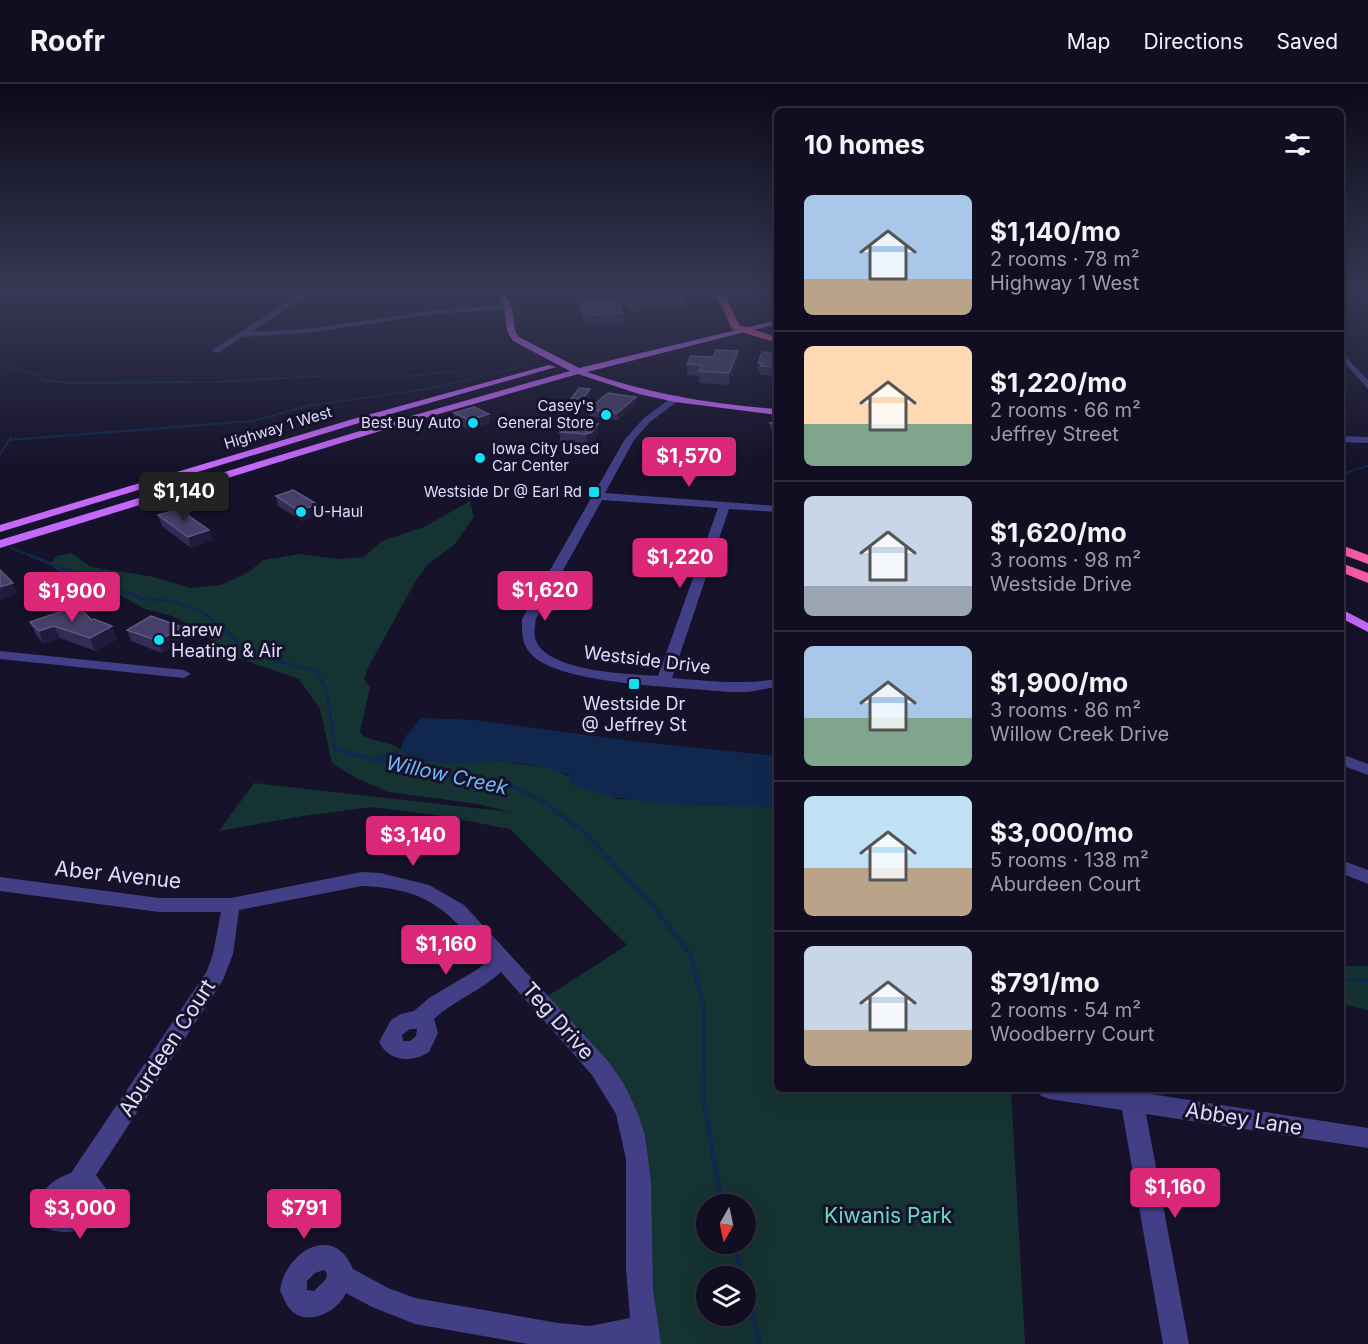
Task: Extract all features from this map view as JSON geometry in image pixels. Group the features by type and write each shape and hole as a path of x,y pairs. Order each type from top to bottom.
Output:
{"highway":[{"path":"1344,550 1368,560"},
{"path":"1344,568 1368,579"}],"main road":[{"path":"532,348 564,364"},
{"path":"540,348 612,385 675,399 774,412"},
{"name":"Highway 1 West","path":"0,544 377,427 643,348"},
{"name":"Highway 1 West","path":"0,529 362,419 564,364 589,367 668,348"},
{"path":"589,367 675,399 774,407"},
{"path":"362,419 377,427"},
{"path":"48,514 60,526"},
{"path":"1344,615 1368,628"}],"street":[{"path":"215,351 220,348"},
{"path":"1344,358 1368,386"},
{"name":"Westside Drive","path":"675,399 634,433 529,619 526,635 529,643 544,657 568,669 592,674 728,688 748,688 774,684"},
{"path":"1344,438 1368,440"},
{"path":"598,496 774,510"},
{"path":"664,681 725,506"},
{"path":"0,655 184,674"},
{"path":"1344,760 1368,770"},
{"path":"1344,867 1368,877"},
{"name":"Teg Drive","path":"231,904 362,879 402,883 441,899 456,910 603,1071 628,1117 635,1139 641,1180 639,1267 647,1336"},
{"name":"Aber Avenue","path":"0,884 159,905 231,904"},
{"name":"Aburdeen Court","path":"79,1181 216,974 224,954 231,904"},
{"path":"419,1020 436,1004 488,974 502,960"},
{"name":"Abbey Lane","path":"1070,1092 1368,1138"},
{"path":"1132,1101 1176,1344"},
{"path":"340,1277 381,1298 416,1311 547,1334 590,1339 647,1336"}],"green space":[{"name":"Kiwanis Park","path":"470,501 474,517 454,545 428,564 415,582 369,666 364,679 370,688 360,731 364,737 393,745 410,755 425,760 450,763 504,762 551,768 617,799 774,807 774,1092 1011,1092 1025,1344 648,1344 628,1117 540,1001 627,945 510,829 441,816 372,807 303,816 219,831 254,783 510,812 478,804 388,792 356,778 332,763 320,709 299,679 229,655 198,629 172,616 145,609 114,592 61,574 53,567 52,562 56,556 71,553 91,567 149,576 191,588 221,585 249,572 263,560 300,554 339,559 364,557 382,541 424,527"},
{"path":"1344,966 1368,966 1368,1010 1344,1005"}],"water":[{"path":"421,718 474,720 632,741 774,756 774,807 700,806 616,798 570,784 569,775 538,766 505,762 451,764 424,760 412,756 401,748 405,737"}],"building":[{"path":"716,350 738,351 729,373 699,371 702,365 687,364 691,356 713,357"},
{"path":"762,352 774,353 774,367 761,366 762,363 758,363"},
{"path":"579,388 590,389 582,400 571,399"},
{"path":"608,393 636,397 617,413 589,409"},
{"path":"474,407 489,414 469,420 454,413"},
{"path":"571,422 598,424 592,432 586,434 560,432"},
{"path":"293,490 317,504 299,511 276,496"},
{"path":"179,509 209,530 188,537 158,515"},
{"path":"0,570 13,583 0,587"},
{"path":"77,606 92,620 112,626 90,638 54,626 39,631 30,622"},
{"path":"151,616 182,627 158,641 127,630"}],"waterway":[{"name":"Willow Creek","path":"0,365 38,375 48,385"},
{"path":"309,406 433,388 525,366"},
{"path":"45,380 69,383 215,382 321,376 412,376 454,371"},
{"path":"9,440 253,421 309,406"},
{"name":"Willow Creek","path":"0,455 9,440"},
{"path":"1344,473 1368,466"},
{"name":"Willow Creek","path":"11,548 35,557"},
{"name":"Willow Creek","path":"31,556 144,599 174,601 204,613 227,631 247,653 316,671 327,691 335,749 354,754"},
{"path":"390,754 405,750"},
{"name":"Willow Creek","path":"349,753 434,775 504,783 541,800 584,832 657,911 690,954 705,1011"},
{"path":"373,759 396,753"},
{"path":"1344,979 1368,981"},
{"name":"Willow Creek","path":"704,1009 703,1098 720,1194"},
{"name":"Willow Creek","path":"736,1254 740,1266"},
{"name":"Willow Creek","path":"756,1326 760,1344"}],"place":[{"name":"Casey's General Store","path":"606,415"},
{"name":"Best Buy Auto","path":"473,423"},
{"name":"Iowa City Used Car Center","path":"480,458"},
{"name":"Westside Dr @ Earl Rd","path":"594,492"},
{"name":"U-Haul","path":"301,512"},
{"name":"Larew Heating & Air","path":"159,640"},
{"name":"Westside Dr @ Jeffrey St","path":"634,684"}]}
